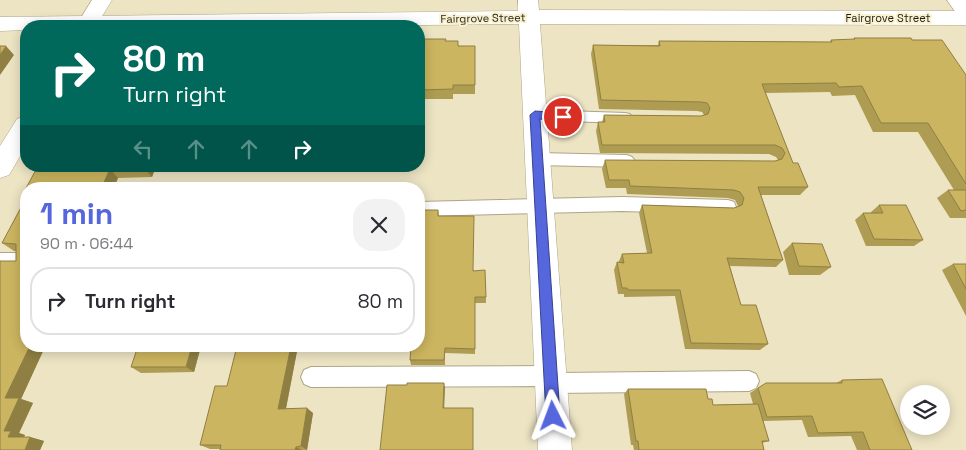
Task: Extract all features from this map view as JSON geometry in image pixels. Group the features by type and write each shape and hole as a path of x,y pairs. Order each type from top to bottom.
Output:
{"street":[{"path":"90,20 102,0"},
{"path":"957,0 966,12"},
{"path":"528,8 555,450"},
{"name":"Fairgrove Street","path":"217,20 528,8 966,18"},
{"name":"Fairgrove Street","path":"0,24 20,24"},
{"path":"0,168 20,135"}],"lane":[{"path":"535,115 639,118"},
{"path":"537,158 566,161 644,162"},
{"path":"425,209 622,204 728,207"},
{"path":"0,260 20,260"},
{"path":"311,377 748,381"}],"building":[{"path":"854,38 942,40 966,75 966,184 928,123 881,123 862,86 839,87 836,83 762,84 793,163 798,163 808,187 758,187 783,260 727,258 741,305 756,305 768,344 691,343 680,290 628,290 627,288 622,288 617,262 624,263 622,254 652,253 642,205 734,208 742,205 744,198 740,192 734,190 630,186 629,180 609,180 605,160 775,161 782,159 785,153 782,148 775,145 602,145 598,122 605,122 604,115 701,116 708,114 710,108 707,103 701,102 601,100 593,45 660,46 659,41 832,42 831,40"},
{"path":"425,39 446,39 445,41 458,41 458,46 475,46 475,85 453,85 453,89 425,90"},
{"path":"0,46 6,46 0,55"},
{"path":"35,172 109,172 104,182 29,182"},
{"path":"948,190 966,190 966,210 961,211"},
{"path":"879,205 906,205 923,240 874,239 863,213 883,213"},
{"path":"20,209 20,352 27,352 5,398 19,398 4,431 11,431 8,437 30,437 25,450 0,450 0,261 16,261 16,244 2,243"},
{"path":"425,210 438,210 438,216 474,216 473,271 485,270 486,297 475,297 475,349 445,348 444,360 410,360 411,352 425,352"},
{"path":"792,243 822,244 831,267 799,266"},
{"path":"953,264 966,264 966,289"},
{"path":"136,352 190,352 186,367 131,367"},
{"path":"236,352 290,352 278,409 307,408 301,446 296,447 295,450 220,450 221,445 200,445 215,386 227,386"},
{"path":"882,379 900,422 900,435 906,435 912,450 870,450 863,432 818,433 812,416 767,417 758,388 766,383 842,383 842,380"},
{"path":"407,383 444,383 443,408 473,408 473,450 380,450 387,385 407,385"},
{"path":"628,389 706,389 708,399 712,399 713,405 758,404 769,441 762,441 764,450 639,450"}],"route":[{"path":"553,416 535,115 563,117"}]}
